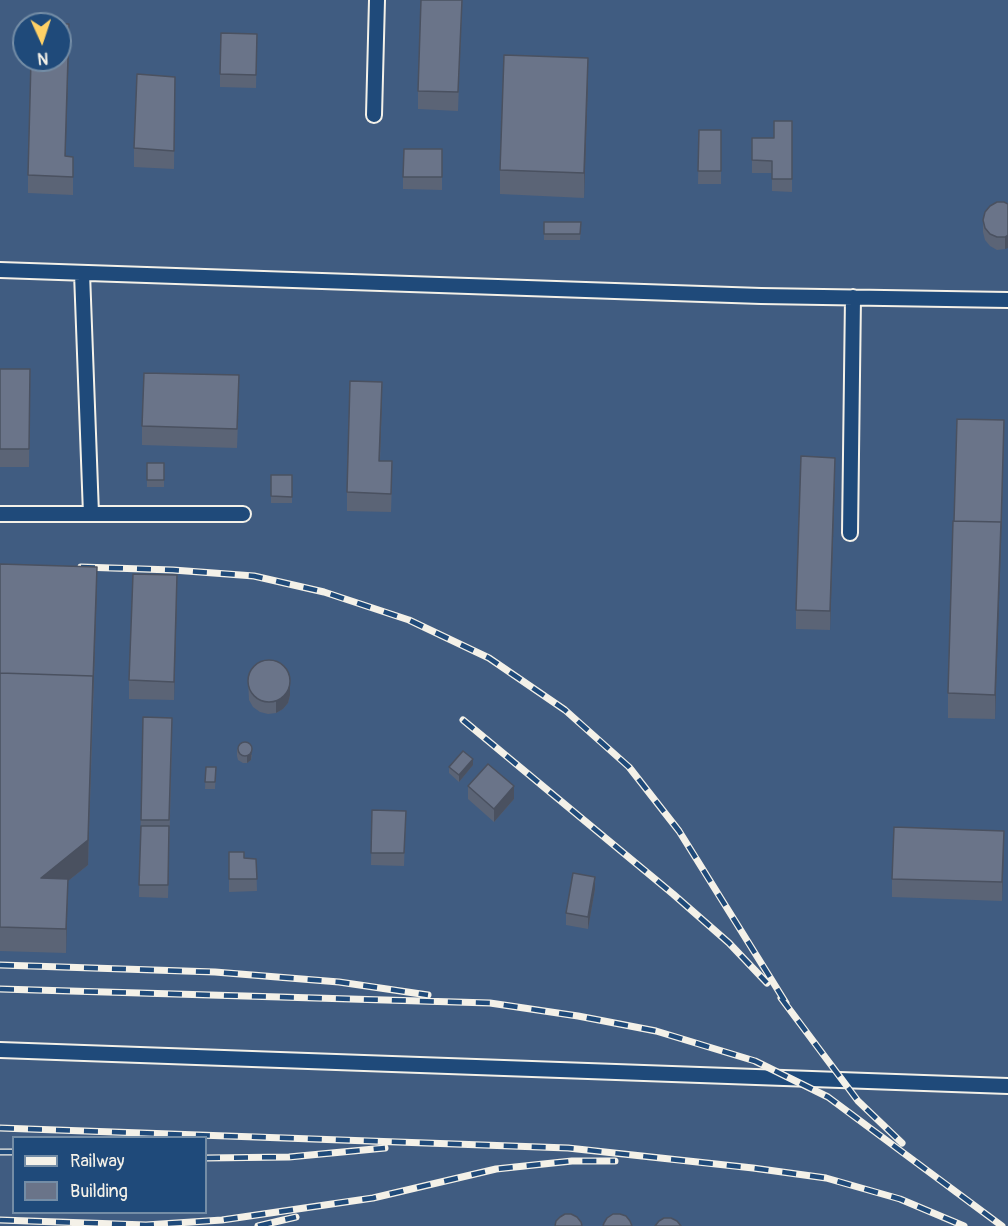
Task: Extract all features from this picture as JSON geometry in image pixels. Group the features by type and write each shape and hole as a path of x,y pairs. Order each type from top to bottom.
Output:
{"lane":[{"path":"374,115 376,0"},
{"path":"0,270 761,296 1008,300"},
{"path":"82,273 91,514"},
{"path":"849,533 853,297"},
{"path":"0,514 243,514"},
{"path":"0,1050 1008,1086"}],"shaded area":[{"path":"0,0 1008,0 1008,1226 0,1226"}],"building":[{"path":"421,0 462,0 458,92 418,91"},
{"path":"221,33 257,34 256,75 220,74"},
{"path":"504,55 588,58 584,173 500,170"},
{"path":"31,72 68,72 65,156 73,157 73,177 28,175"},
{"path":"137,74 175,77 174,151 134,148"},
{"path":"774,121 792,121 792,179 772,179 772,161 752,160 752,138 774,138"},
{"path":"699,130 721,130 721,171 698,171"},
{"path":"404,149 442,149 442,177 403,177"},
{"path":"997,202 1008,204 1008,235 1005,237 990,234 983,220 985,212"},
{"path":"544,222 581,222 580,234 544,234"},
{"path":"0,369 30,369 29,449 0,449"},
{"path":"144,373 239,375 237,429 142,426"},
{"path":"350,381 382,382 379,461 392,461 391,494 347,492"},
{"path":"957,419 1004,420 1001,528 1001,522 954,521"},
{"path":"801,456 835,458 830,611 796,610"},
{"path":"147,463 164,463 164,480 147,480"},
{"path":"271,475 292,475 292,497 271,496"},
{"path":"953,521 1001,522 995,695 948,693"},
{"path":"0,564 97,567 93,682 93,676 0,673"},
{"path":"133,574 177,575 174,682 129,680"},
{"path":"269,660 284,666 290,681 284,696 269,702 254,696 248,681 254,666"},
{"path":"0,673 93,676 88,840 41,878 68,879 66,929 0,927"},
{"path":"143,717 172,718 169,820 141,820"},
{"path":"242,742 248,742 252,749 248,756 242,756 238,752 238,746"},
{"path":"463,751 473,759 459,775 449,767"},
{"path":"488,764 514,786 494,809 468,786"},
{"path":"206,767 216,767 215,782 205,782"},
{"path":"372,810 406,811 404,853 371,853"},
{"path":"141,826 169,826 168,885 139,885"},
{"path":"894,827 1004,831 1002,882 892,879"},
{"path":"229,852 244,852 244,858 256,859 257,879 229,879"},
{"path":"573,873 595,877 588,917 566,913"},
{"path":"565,1214 577,1217 582,1226 555,1226 556,1221"},
{"path":"613,1214 626,1216 632,1226 603,1226 607,1218"},
{"path":"664,1218 671,1218 681,1226 655,1226"}],"railway":[{"path":"81,567 254,576 324,592 409,620 489,658 565,710 629,767 679,831 786,1003"},
{"path":"463,720 673,894 729,943 767,983"},
{"path":"0,965 215,972 339,982 428,995"},
{"path":"0,989 490,1003 578,1016 656,1031 755,1061 828,1097 1002,1226"},
{"path":"781,998 858,1101 902,1143"},
{"path":"0,1128 568,1148 826,1178 900,1199 964,1226"},
{"path":"207,1158 289,1157 385,1148"},
{"path":"0,1152 12,1152"},
{"path":"0,1220 146,1225 222,1220 373,1198 496,1169 572,1161 615,1161"},
{"path":"258,1226 296,1217"}]}
